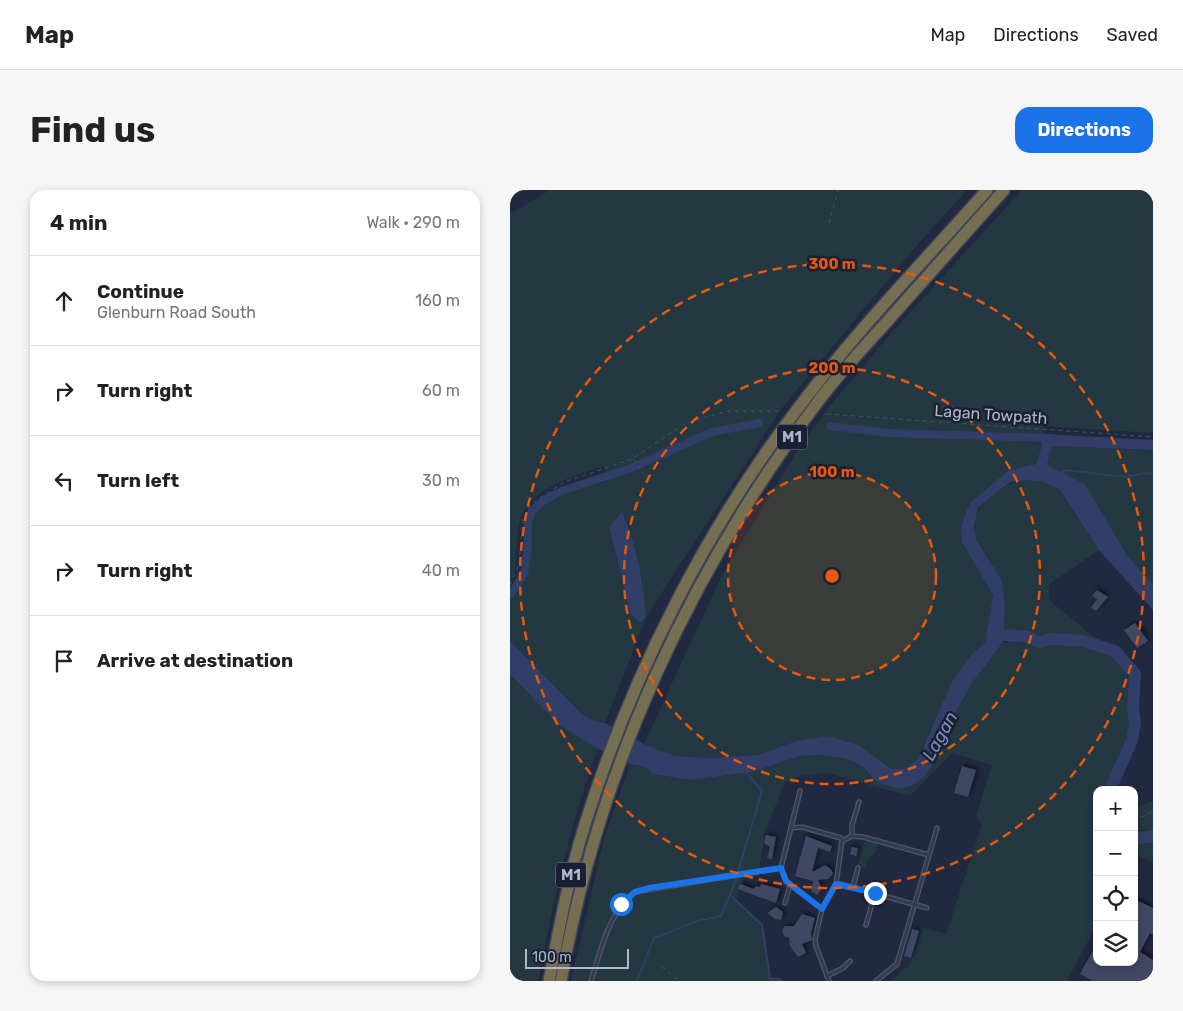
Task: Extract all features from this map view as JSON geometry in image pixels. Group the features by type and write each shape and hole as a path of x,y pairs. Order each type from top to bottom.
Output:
{"highway":[{"name":"M1","path":"549,981 567,891 585,825 603,772 624,717 658,642 698,562 757,467 786,425 845,350 987,190"},
{"name":"M1","path":"560,981 586,868 615,777 636,722 670,646 708,571 751,499 800,427 849,364 1004,190"}],"lane":[{"path":"800,791 781,868 786,881 822,909"},
{"path":"852,836 852,825 859,802"},
{"path":"791,828 802,827 841,838 842,841"},
{"path":"876,981 897,964 937,828"},
{"path":"842,841 852,836 863,837 929,855"},
{"path":"829,981 816,946 822,909 836,884 842,841"},
{"path":"591,981 612,918 621,904 635,892 781,868"},
{"path":"853,887 858,868"},
{"path":"836,884 927,908"},
{"path":"785,903 790,885"},
{"path":"866,925 875,893"},
{"path":"827,976 843,968 850,961"}],"path":[{"path":"828,223 838,190"},
{"path":"510,585 519,565 523,518 531,504 564,482 632,459 683,425 695,420 728,410 780,411"},
{"name":"Lagan Towpath","path":"827,414 1153,437"},
{"path":"632,459 644,474"},
{"path":"1138,819 1153,811"},
{"path":"662,968 679,981"}],"shaded area":[{"path":"550,190 967,190 919,243 782,408 646,617 605,723 597,722 583,715 510,641 510,601 528,573 530,521 535,511 567,490 609,481 604,466 557,483 536,497 528,505 520,522 517,536 515,574 510,581 510,214","holes":["622,512 629,526 643,584 618,561 609,526"]},
{"path":"1022,190 1153,190 1153,433 1043,426 1042,445 1036,464 1009,470 971,502 962,542 993,595 985,642 972,654 928,734 918,759 904,769 892,769 878,759 796,741 758,755 712,758 675,756 644,744 723,573 796,453 828,408 893,331"},
{"path":"1052,446 1153,450 1153,585 1127,555 1085,484 1047,466"},
{"path":"1028,480 1043,482 1060,490 1099,550 1049,584 1049,600 1095,638 1003,633 1004,614 1000,586 990,559 977,540 975,525 977,515 982,506 997,491 1017,482"},
{"path":"1003,642 1080,647 1083,644 1114,654 1126,668 1130,727 1107,786 1093,786 1093,932 1067,981 890,981 910,965 921,927 946,934 982,825 976,816 992,765 952,753 910,796 827,773 803,775 785,782 765,832 758,875 744,878 736,899 763,924 771,977 782,978 783,981 571,981 603,842 630,764 646,767 653,774 690,780 752,772 800,756 820,755 847,759 863,768 877,782 898,789 912,786 939,754 950,722 972,683"},
{"path":"510,674 559,725 598,749 579,806 563,864 538,981 510,981"},
{"path":"1153,801 1153,833 1138,836 1138,807"},
{"path":"1153,839 1153,862 1138,856 1138,843"},
{"path":"865,841 878,844 875,854 870,857 865,867 858,865"}],"water":[{"name":"Lagan","path":"1042,434 1153,440 1153,450 1052,446 1047,465 1085,484 1127,555 1153,585 1153,610 1099,550 1060,490 1043,482 1028,480 1011,482 994,494 978,508 974,527 976,539 1001,579 1005,605 1003,642 972,683 950,722 939,754 926,775 912,786 898,789 877,782 863,767 847,759 820,755 800,756 752,772 690,780 653,774 646,767 630,764 598,749 559,725 510,674 510,641 583,715 597,722 605,723 644,744 675,756 712,758 758,755 796,741 828,736 858,745 892,769 904,769 918,759 952,682 972,654 985,642 993,595 962,542 962,525 967,509 971,502 1009,470 1036,464 1042,445"},
{"path":"622,512 632,537 641,577 646,617 640,622 631,615 609,526"}],"building":[{"path":"1097,590 1108,597 1096,611 1091,608 1097,599 1092,596"},
{"path":"1135,623 1148,641 1137,648 1124,630"},
{"path":"962,766 976,770 968,797 954,793"},
{"path":"766,835 776,837 772,859 767,858 770,847 764,843"},
{"path":"806,836 832,846 830,852 818,848 812,872 825,865 831,869 833,874 828,879 818,880 822,889 817,895 811,891 813,881 795,876"},
{"path":"852,847 858,848 856,856 850,854"},
{"path":"740,884 754,889 756,886 760,887 761,884 780,889 776,903 738,889"},
{"path":"1138,901 1153,908 1153,935 1150,933 1140,952 1153,960 1153,970 1147,981 1093,981 1080,974 1093,950 1093,966 1138,966"},
{"path":"776,907 783,912 781,920 775,919 767,913"},
{"path":"802,914 815,918 811,933 812,940 802,944 806,953 798,957 790,946 789,938 784,936 782,930 785,926 794,926"},
{"path":"912,929 919,931 911,958 904,956"}],"waterway":[{"path":"510,595 524,574 527,556 528,523 532,511 543,501 561,491 629,469 712,432 759,423"},
{"path":"830,426 889,433 1052,438"},
{"path":"1063,473 1064,470 1126,477 1145,473 1153,474"},
{"path":"996,634 1027,637 1040,642 1051,639 1083,641 1115,651 1135,674 1133,708 1135,723 1132,740 1112,786"},
{"path":"637,981 654,938 698,921 721,916 734,885 762,791 745,771"},
{"path":"1138,838 1153,836"},
{"path":"731,896 762,925 770,979 781,980"}],"route":[{"path":"621,904 635,892 649,888 781,868 786,881 814,905 822,909 836,884 875,893"}]}
